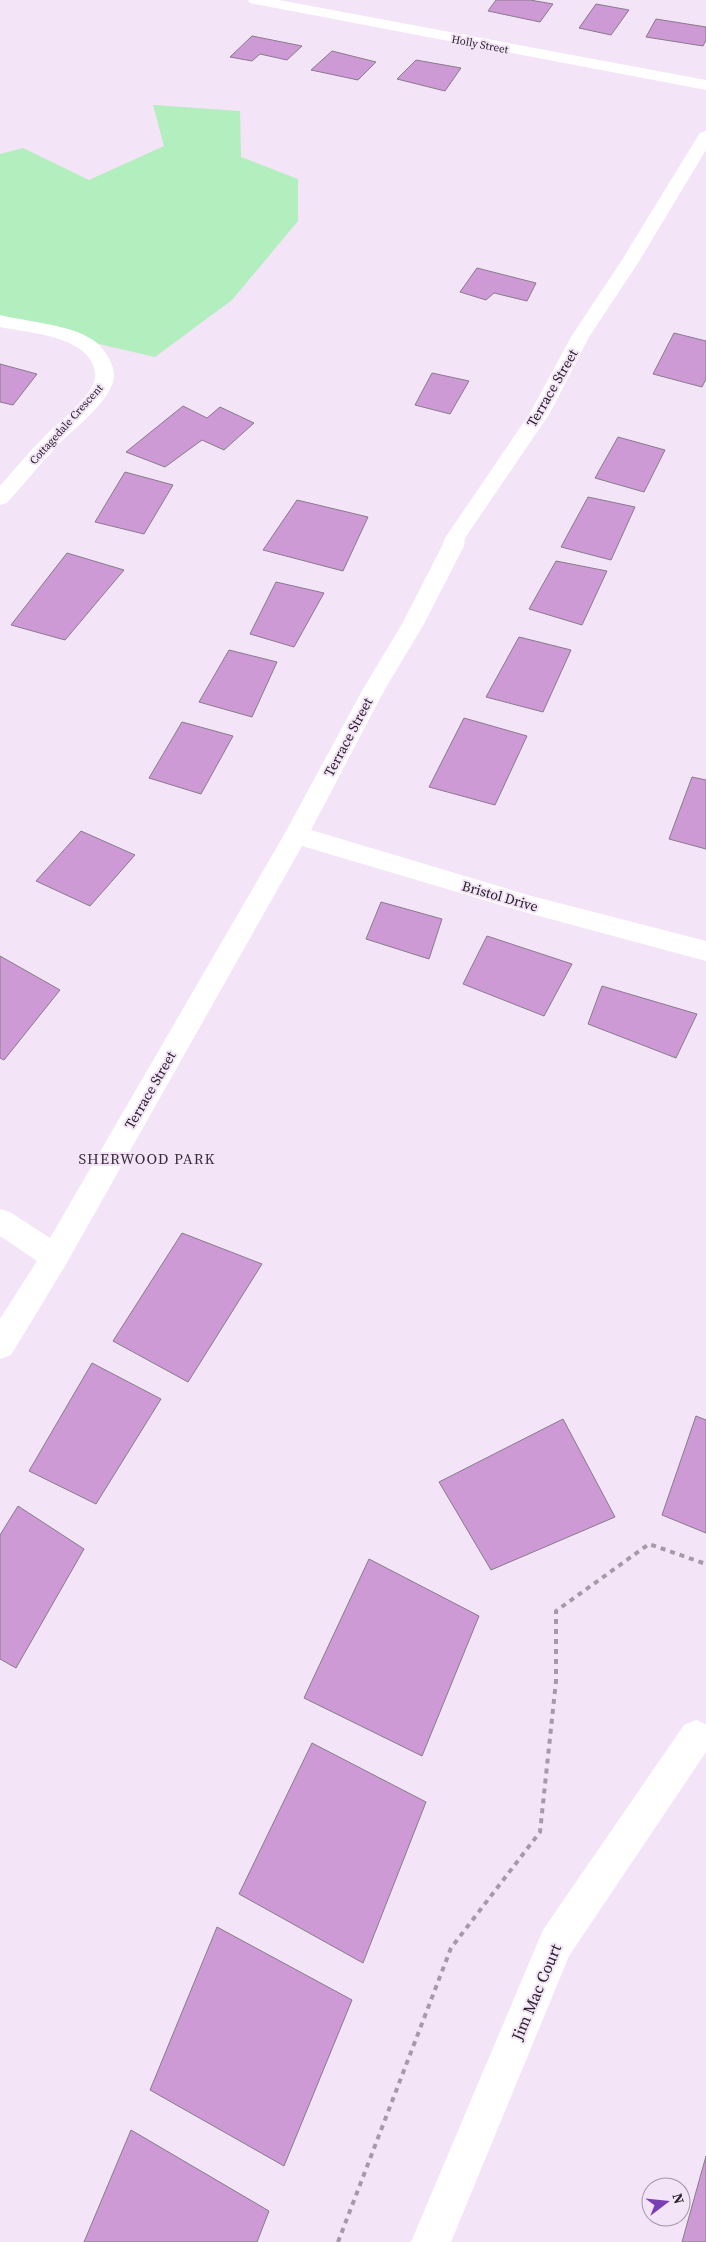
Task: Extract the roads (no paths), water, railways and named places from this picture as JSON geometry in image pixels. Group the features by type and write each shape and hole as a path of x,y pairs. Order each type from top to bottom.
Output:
{"street":[{"name":"Holly Street","path":"255,0 706,85"},
{"name":"Terrace Street","path":"0,1345 55,1257 296,835 374,689 417,615 453,546 455,538 540,413 580,337 630,263 706,136"},
{"name":"Cottagedale Crescent","path":"0,321 84,343 98,356 102,364 104,382 95,395 45,446 0,499"},
{"name":"Bristol Drive","path":"296,835 528,904 706,951"},
{"path":"0,1221 55,1257"},
{"name":"Jim Mac Court","path":"431,2242 556,1943 696,1737"}],"district":[{"name":"SHERWOOD PARK","path":"147,1159"}]}
